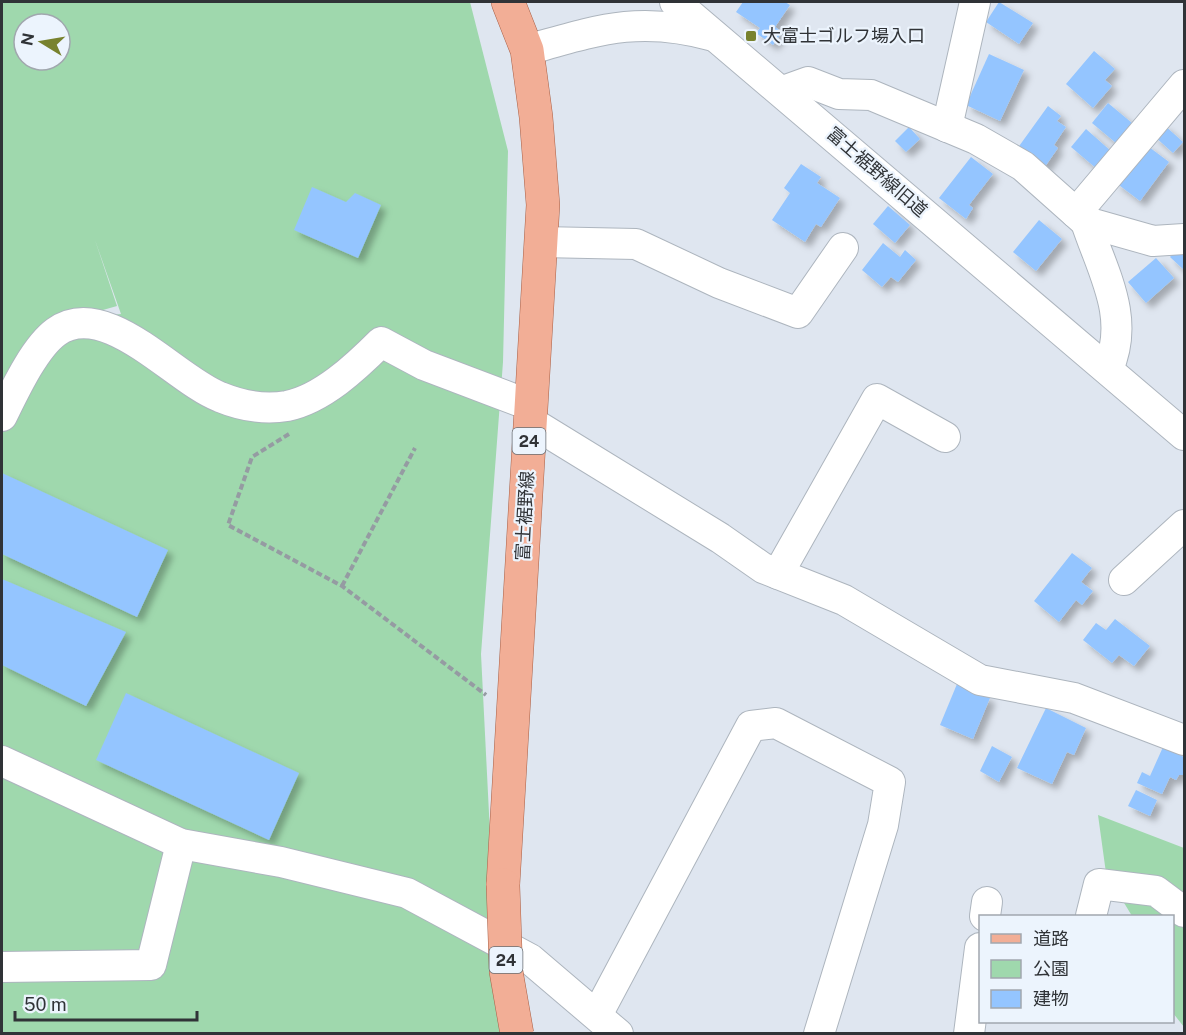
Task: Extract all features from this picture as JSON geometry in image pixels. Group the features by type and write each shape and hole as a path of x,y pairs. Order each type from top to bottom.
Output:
{"main road":[{"name":"富士裾野線","path":"508,2 526,51 536,117 543,206 503,885 506,971 517,1034"}],"street":[{"path":"675,2 721,38"},
{"path":"947,127 975,2"},
{"name":"富士裾野線旧道","path":"526,51 592,32 633,24 683,27 721,38 1185,435"},
{"path":"783,91 808,82 839,94 871,95 976,139 1023,166 1081,218 1153,241 1185,239"},
{"path":"1081,218 1185,85"},
{"path":"1081,218 1113,293 1118,326 1114,355 1108,369"},
{"path":"541,242 636,244 719,283 798,313 843,248"},
{"path":"2,416 27,367 55,332 75,322 107,326 218,397 257,408 288,406 313,396 365,358 381,342 423,365 531,414 720,537 763,568 844,600 980,680 1074,698 1185,740"},
{"path":"778,574 877,399 945,437"},
{"path":"1124,580 1185,525"},
{"path":"2,761 181,844 281,862 407,894 530,959 608,1024 751,726 776,723 890,782 883,825 819,1034"},
{"path":"2,967 151,965 181,844"},
{"path":"1091,915 1099,884 1156,891 1185,912"},
{"path":"969,1034 979,962"}],"path":[{"path":"291,432 252,457 228,525 342,586 513,715"},
{"path":"342,586 415,448"}],"green space":[{"path":"2,2 470,2 508,151 503,362 481,654 500,1033 2,1034","holes":["95,240 121,314 64,321 117,306"]},
{"path":"1098,815 1184,848 1184,1027 1174,1014 1174,915 1131,915 1106,873"}],"building":[{"path":"743,2 785,2 790,5 775,27 782,32 773,45 756,33 760,28 736,12"},
{"path":"999,2 1033,23 1019,44 986,22"},
{"path":"1094,51 1115,69 1105,80 1112,86 1093,108 1066,84"},
{"path":"989,54 1024,70 1000,121 966,105"},
{"path":"1108,103 1132,123 1116,143 1092,123"},
{"path":"1048,106 1061,116 1057,121 1066,127 1054,145 1058,148 1044,168 1017,149"},
{"path":"1163,124 1183,142 1173,153 1153,135"},
{"path":"909,127 920,139 906,152 895,141"},
{"path":"1086,129 1112,152 1097,169 1071,147"},
{"path":"1145,144 1169,162 1140,201 1115,182"},
{"path":"971,157 993,174 969,205 973,208 966,219 939,198"},
{"path":"801,164 821,177 817,183 840,198 821,227 816,224 805,242 772,220 790,193 784,188"},
{"path":"312,187 346,202 355,193 381,205 358,258 294,230"},
{"path":"888,206 910,225 895,243 873,224"},
{"path":"1039,220 1062,239 1036,271 1013,252"},
{"path":"883,243 900,257 905,250 916,260 898,282 891,277 882,287 862,270"},
{"path":"1179,247 1184,253 1184,270 1170,257"},
{"path":"1156,258 1174,278 1146,303 1128,282"},
{"path":"2,473 168,550 137,617 2,554"},
{"path":"1072,553 1092,568 1081,582 1093,591 1082,605 1076,600 1059,622 1034,601"},
{"path":"2,579 126,632 86,706 2,665"},
{"path":"1115,619 1150,646 1134,666 1119,655 1112,663 1083,640 1096,623 1106,630"},
{"path":"957,684 990,698 973,739 940,725"},
{"path":"126,693 299,773 269,840 96,760"},
{"path":"1046,708 1086,728 1074,755 1067,752 1052,784 1017,768"},
{"path":"992,746 1012,757 999,782 980,771"},
{"path":"1163,747 1184,757 1184,775 1179,775 1176,780 1170,777 1162,794 1137,783 1142,772 1150,776"},
{"path":"1136,790 1157,800 1150,816 1128,806"}],"place":[{"name":"大富士ゴルフ場入口","path":"751,36"}]}
